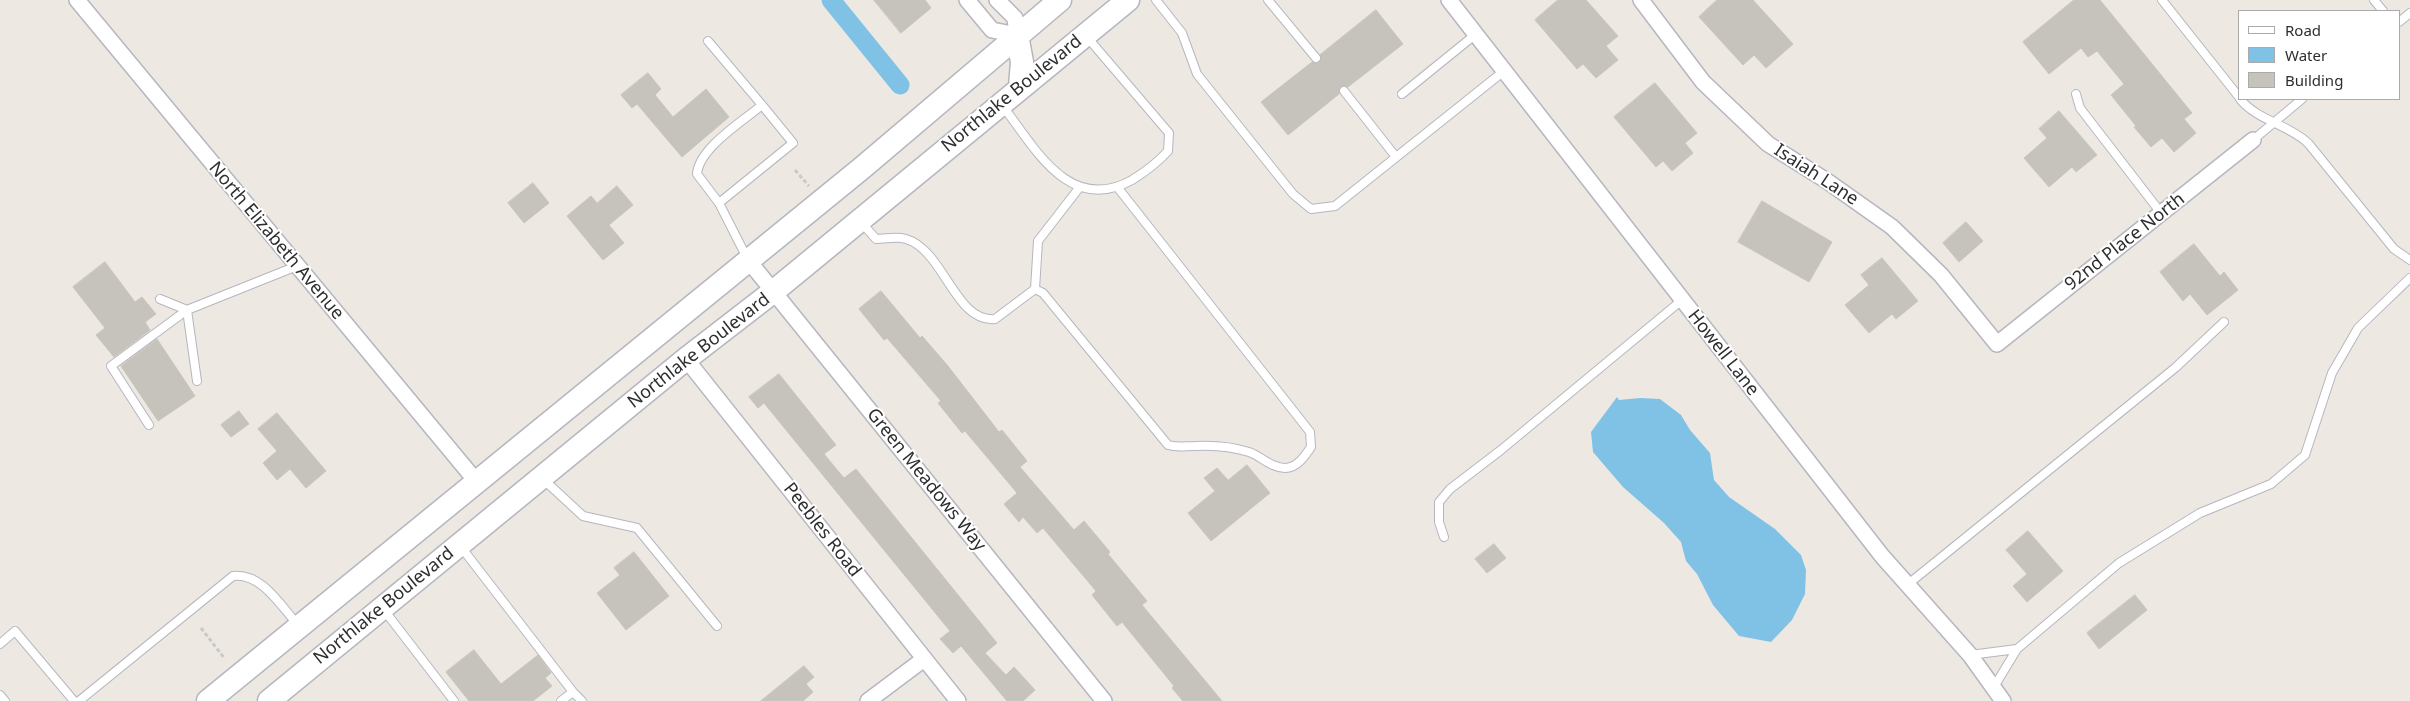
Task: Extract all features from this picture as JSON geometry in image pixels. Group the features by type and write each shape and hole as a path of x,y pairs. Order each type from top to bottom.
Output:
{"main road":[{"path":"208,701 862,168 1060,0"},
{"name":"Northlake Boulevard","path":"269,701 686,359 774,291 1000,103 1128,0"},
{"path":"1017,35 1022,62 1020,87"}],"street":[{"name":"North Elizabeth Avenue","path":"77,0 476,481"},
{"path":"967,0 992,30 1017,35 1015,18 997,0"},
{"name":"Howell Lane","path":"1449,0 1882,556 1970,656 2003,701"},
{"name":"Isaiah Lane","path":"1640,0 1703,82 1768,144 1827,181 1892,226 1941,276 1997,344"},
{"name":"92nd Place North","path":"1997,344 2253,140"},
{"name":"Green Meadows Way","path":"748,260 1104,701"},
{"name":"Peebles Road","path":"686,359 958,701"},
{"path":"868,701 924,659"}],"lane":[{"path":"1156,0 1182,33 1197,74 1293,194 1311,209 1334,206 1504,71"},
{"path":"1268,0 1316,58"},
{"path":"2162,0 2238,95"},
{"path":"2374,0 2382,10"},
{"path":"2400,21 2410,13"},
{"path":"1402,94 1476,34"},
{"path":"1000,103 1064,180 1079,188 1098,192 1118,188 1142,174 1168,151 1169,134 1085,35"},
{"path":"708,41 793,143 719,203"},
{"path":"1344,91 1396,157"},
{"path":"2076,94 2080,108 2161,214"},
{"path":"2242,100 2255,114 2308,143 2394,249 2410,260"},
{"path":"2253,140 2272,122 2301,100"},
{"path":"748,260 719,203 697,174 697,166 708,150 762,105"},
{"path":"860,220 876,239 904,238 924,249 969,309 984,318 995,319 1035,289 1038,241 1079,188"},
{"path":"1035,289 1048,299 1160,439 1168,445 1178,448 1216,447 1250,452 1269,464 1285,468 1297,464 1304,457 1311,447 1310,432 1118,188"},
{"path":"149,425 111,366 188,310 297,266"},
{"path":"1994,687 2017,649 2119,562 2200,513 2271,484 2304,455 2332,373 2358,328 2410,278"},
{"path":"160,299 188,310"},
{"path":"1444,537 1439,522 1440,502 1450,489 1501,450 1682,300"},
{"path":"188,310 197,380"},
{"path":"1907,584 2175,368 2224,322"},
{"path":"542,478 583,516 637,528 717,626"},
{"path":"460,545 573,692 582,701"},
{"path":"79,701 233,576 244,575 256,580 299,627"},
{"path":"382,608 454,701"},
{"path":"0,644 15,631 74,701"},
{"path":"1970,656 2017,649"},
{"path":"561,701 573,692"},
{"path":"0,695 5,701"}],"path":[{"path":"795,170 809,186"},
{"path":"201,628 225,660"}],"water":[{"path":"1617,397 1619,400 1660,399 1681,415 1690,430 1710,453 1714,480 1729,497 1775,529 1801,555 1806,570 1805,594 1792,620 1771,642 1739,636 1713,605 1697,574 1686,561 1681,542 1664,523 1623,487 1593,452 1591,432"}],"building":[{"path":"874,0 925,0 931,8 901,33"},
{"path":"1558,0 1586,0 1618,36 1606,46 1618,60 1596,78 1583,64 1577,69 1535,20"},
{"path":"1717,0 1753,0 1793,44 1766,68 1754,55 1743,65 1699,17"},
{"path":"2074,0 2100,0 2192,113 2184,119 2196,133 2174,152 2162,138 2151,147 2134,127 2136,126 2111,95 2124,84 2097,51 2088,57 2081,48 2049,74 2023,42"},
{"path":"1376,10 1403,44 1348,87 1340,87 1339,94 1288,135 1261,102 1312,62 1319,63 1320,55"},
{"path":"648,73 661,89 655,95 673,117 706,89 729,117 682,157 637,104 632,108 621,95"},
{"path":"1655,83 1697,133 1685,143 1693,153 1672,171 1663,161 1656,167 1614,117"},
{"path":"2059,111 2097,155 2076,172 2072,167 2049,187 2024,158 2047,138 2039,129"},
{"path":"533,183 549,203 524,223 508,203"},
{"path":"617,186 633,205 609,225 624,243 603,260 567,216 591,196 597,203"},
{"path":"1762,201 1832,242 1809,282 1738,242"},
{"path":"1966,222 1983,241 1959,262 1943,243"},
{"path":"2194,244 2220,276 2224,272 2238,290 2207,315 2190,294 2183,301 2160,272"},
{"path":"1882,258 1918,301 1896,319 1892,314 1869,333 1845,305 1869,285 1861,275"},
{"path":"105,262 135,302 142,297 156,314 145,322 150,330 114,357 96,335 105,328 73,287"},
{"path":"881,291 920,338 922,336 948,366 999,432 1002,430 1027,461 1020,467 1074,530 1084,521 1110,552 1108,554 1147,601 1142,605 1222,701 1183,701 1172,688 1174,686 1122,622 1117,626 1092,595 1096,591 1043,528 1037,533 1023,517 1019,522 1004,504 1017,493 965,431 962,433 938,403 941,401 887,338 884,340 859,309"},
{"path":"157,339 195,396 158,421 121,366"},
{"path":"779,374 836,445 824,454 844,478 856,469 997,643 985,653 1006,675 1014,667 1035,690 1023,701 1007,701 961,646 953,653 940,639 950,631 764,403 758,408 749,397"},
{"path":"239,411 249,424 231,437 221,425"},
{"path":"277,413 326,471 306,488 290,469 277,480 263,463 277,451 258,429"},
{"path":"1247,465 1270,493 1211,541 1188,513 1215,491 1204,478 1217,468 1228,480"},
{"path":"2028,531 2063,571 2027,602 2013,586 2027,574 2006,550"},
{"path":"1494,544 1506,558 1487,573 1475,559"},
{"path":"634,552 669,596 626,630 597,593 620,575 614,568"},
{"path":"2135,595 2147,610 2099,649 2087,633"},
{"path":"474,650 501,684 538,655 551,673 545,678 552,686 533,701 469,701 446,672"},
{"path":"804,666 814,677 806,684 813,692 803,701 761,701"}],"waterway":[{"path":"831,0 900,85"}]}
